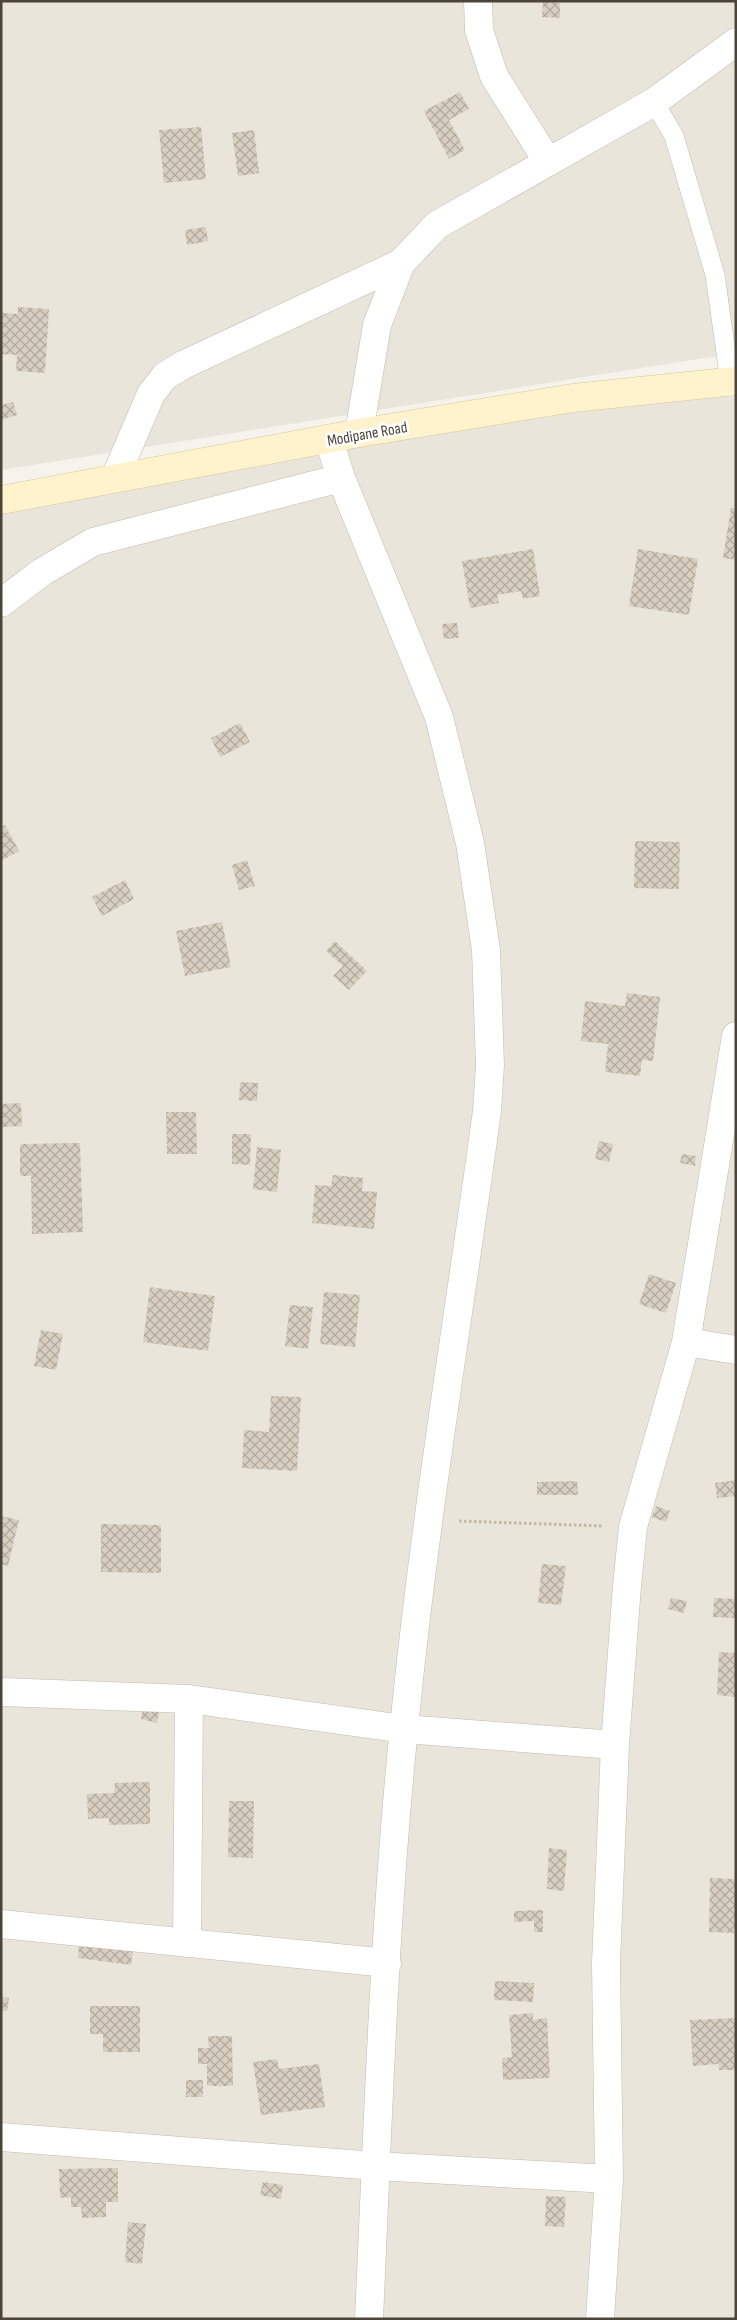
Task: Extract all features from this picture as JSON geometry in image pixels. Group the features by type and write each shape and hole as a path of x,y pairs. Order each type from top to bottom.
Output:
{"main road":[{"name":"Modipane Road","path":"1,500 359,433 573,398 733,381"}],"street":[{"path":"478,1 479,30 494,76 548,162"},
{"path":"115,478 150,394 165,376 183,365 401,262 437,225 654,102 736,42"},
{"path":"359,433 377,325 401,262"},
{"path":"329,440 341,478 439,717 470,843 486,950 490,1065 487,1111 428,1520 404,1728 387,1963 369,2319"},
{"path":"1,603 42,572 93,542 341,478"},
{"path":"600,2319 608,2179 606,1963 615,1745 627,1586 634,1527 686,1342 736,1036"},
{"path":"686,1342 736,1350"},
{"path":"1,1692 189,1700 404,1728 615,1745"},
{"path":"187,1943 189,1700"},
{"path":"1,1924 387,1963"},
{"path":"1,2137 376,2166 608,2179"}],"lane":[{"path":"654,102 674,136 715,276 733,381"}],"path":[{"path":"428,1520 634,1527"}],"shaded area":[{"path":"1,1 736,1 736,353 1,470"},
{"path":"736,381 736,2319 1,2319 1,500"}],"building":[{"path":"543,1 560,3 560,18 542,17"},
{"path":"460,92 469,109 449,120 465,150 449,159 424,111"},
{"path":"201,127 206,179 164,183 159,130"},
{"path":"254,130 259,173 238,176 232,133"},
{"path":"206,227 208,241 187,245 185,230"},
{"path":"18,307 49,309 45,373 16,371 17,355 1,354 2,313 18,314"},
{"path":"13,402 17,415 1,420 1,405"},
{"path":"731,508 736,509 736,560 723,558"},
{"path":"533,549 540,596 523,599 521,591 497,595 499,603 470,608 462,561"},
{"path":"638,549 698,559 689,615 629,606"},
{"path":"457,623 459,638 444,639 442,624"},
{"path":"240,723 250,742 220,757 211,738"},
{"path":"5,825 19,851 1,861 1,827"},
{"path":"635,841 680,842 679,889 634,888"},
{"path":"247,860 255,886 239,890 232,865"},
{"path":"125,880 134,899 102,916 92,897"},
{"path":"222,922 231,967 185,976 176,931"},
{"path":"335,941 367,971 349,990 333,976 343,966 326,951"},
{"path":"627,993 660,997 653,1061 642,1060 640,1076 605,1072 608,1044 581,1041 585,1001 625,1006"},
{"path":"240,1082 258,1083 257,1101 239,1100"},
{"path":"21,1103 22,1126 1,1127 1,1104"},
{"path":"166,1112 196,1112 197,1154 167,1154"},
{"path":"232,1134 251,1134 250,1165 232,1164"},
{"path":"599,1141 613,1144 609,1162 595,1159"},
{"path":"80,1143 83,1232 32,1234 31,1176 20,1176 20,1144"},
{"path":"257,1147 281,1150 277,1192 253,1189"},
{"path":"682,1154 696,1156 695,1166 680,1163"},
{"path":"333,1175 363,1178 362,1191 377,1192 374,1229 312,1223 315,1185 331,1186"},
{"path":"649,1274 676,1283 666,1313 639,1304"},
{"path":"150,1287 215,1296 208,1351 143,1342"},
{"path":"324,1292 360,1295 355,1347 320,1344"},
{"path":"290,1305 313,1307 308,1349 285,1346"},
{"path":"41,1330 63,1334 56,1370 34,1366"},
{"path":"271,1396 301,1397 297,1471 242,1468 244,1430 269,1432"},
{"path":"736,1480 736,1496 717,1498 715,1483"},
{"path":"577,1481 578,1495 537,1495 537,1482"},
{"path":"656,1506 670,1511 666,1522 652,1517"},
{"path":"1,1516 19,1520 8,1566 1,1564"},
{"path":"101,1524 161,1525 161,1573 101,1572"},
{"path":"542,1564 566,1566 561,1605 538,1603"},
{"path":"671,1598 687,1601 684,1613 668,1609"},
{"path":"714,1598 736,1599 736,1618 713,1617"},
{"path":"719,1652 736,1653 736,1697 717,1695"},
{"path":"143,1705 160,1708 157,1723 141,1719"},
{"path":"150,1782 150,1824 109,1825 109,1818 88,1819 87,1794 114,1793 115,1783"},
{"path":"229,1801 254,1801 253,1858 228,1857"},
{"path":"549,1848 567,1850 564,1891 547,1889"},
{"path":"710,1878 736,1879 736,1933 709,1932"},
{"path":"543,1910 543,1932 534,1932 534,1921 514,1922 514,1911"},
{"path":"79,1943 133,1950 131,1965 78,1958"},
{"path":"495,1981 534,1983 533,2002 494,2000"},
{"path":"1,1997 9,1998 7,2011 1,2011"},
{"path":"90,2006 140,2006 140,2052 103,2052 103,2034 90,2034"},
{"path":"533,2013 533,2020 547,2018 550,2078 503,2080 502,2058 512,2057 509,2015"},
{"path":"736,2018 736,2070 719,2070 719,2064 693,2066 690,2020"},
{"path":"208,2036 232,2036 233,2086 207,2086 207,2064 198,2064 198,2048 209,2048"},
{"path":"277,2059 279,2069 319,2064 325,2107 261,2115 253,2062"},
{"path":"186,2080 203,2080 203,2097 186,2097"},
{"path":"118,2168 118,2202 106,2202 106,2217 82,2218 81,2207 71,2207 71,2197 60,2198 59,2169"},
{"path":"263,2182 283,2185 281,2199 260,2195"},
{"path":"546,2196 566,2197 564,2227 545,2226"},
{"path":"128,2222 146,2224 142,2264 125,2262"}]}
